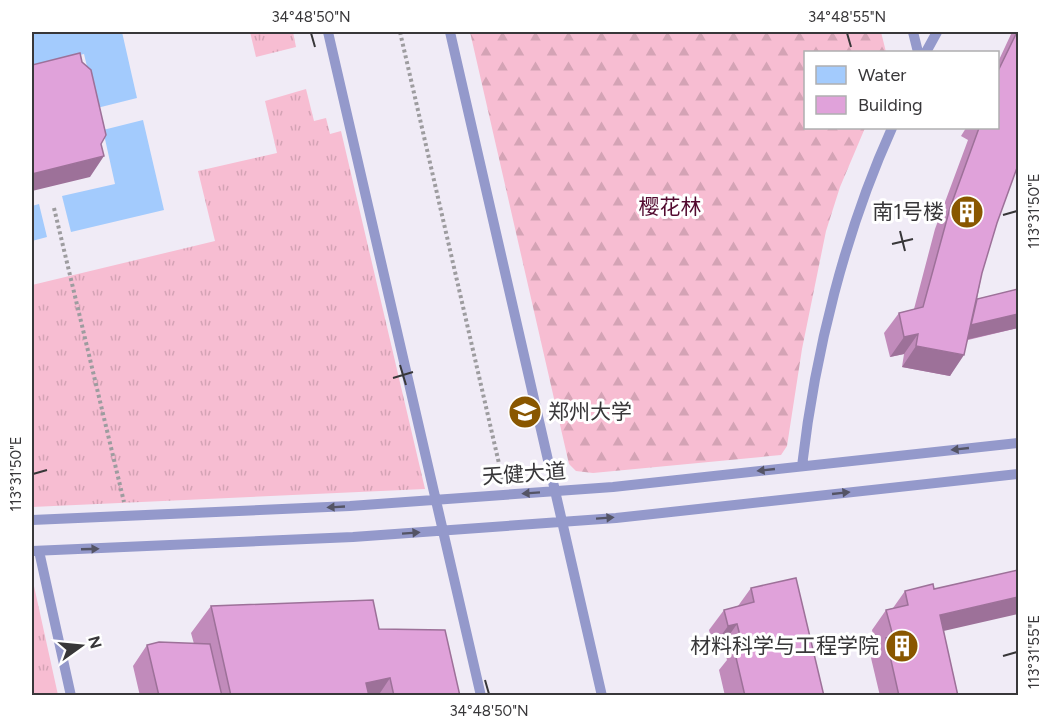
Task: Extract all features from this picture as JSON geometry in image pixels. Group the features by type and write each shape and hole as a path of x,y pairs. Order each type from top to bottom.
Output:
{"lane":[{"path":"328,32 481,696"},
{"path":"450,32 603,696"},
{"path":"913,32 918,51"},
{"path":"927,51 937,32"},
{"path":"802,466 828,318 849,245 892,129"},
{"name":"天健大道","path":"32,520 350,506 613,487 1018,443"},
{"path":"71,696 35,551 341,538 563,522 1018,474"}],"path":[{"path":"400,32 506,495"},
{"path":"54,207 127,517"}],"shaded area":[{"name":"郑州大学","path":"32,32 1018,32 1018,695 32,695"}],"green space":[{"path":"250,32 293,32 296,47 256,57"},
{"name":"樱花林","path":"470,32 881,32 886,51 804,51 804,129 865,129 840,187 826,231 802,349 787,446 781,455 593,473 576,471 569,464"},
{"path":"306,89 314,121 326,118 330,134 341,131 425,489 32,507 32,285 215,241 198,171 277,153 265,101"},
{"path":"32,577 58,695 32,695"}],"water":[{"path":"32,32 122,32 137,98 97,108 84,54 34,65"},
{"path":"143,120 164,210 71,232 62,196 115,184 103,130"},
{"path":"39,204 47,237 32,241 32,206"}],"building":[{"name":"南1号楼","path":"1018,32 1018,165 982,273 964,355 916,346 918,334 904,337 899,313 923,307 950,208 979,129 999,129 999,69"},
{"path":"80,53 82,62 91,70 106,135 101,144 104,156 32,174 32,65"},
{"path":"1018,289 1018,314 971,325 977,299"},
{"path":"1018,570 1018,597 940,615 958,696 899,696 886,638 893,636 886,610 908,605 905,591 933,584 934,589"},
{"path":"796,578 824,696 745,696 734,649 743,647 737,624 728,626 724,610 754,602 751,588"},
{"path":"373,600 379,629 445,630 460,696 394,696 390,678 366,683 369,696 231,696 211,606"},
{"path":"159,642 210,644 222,696 159,696 147,645"}],"place":[{"name":"南1号楼","path":"967,212"},
{"name":"郑州大学","path":"525,412"},
{"name":"材料科学与工程学院","path":"902,646"}]}
